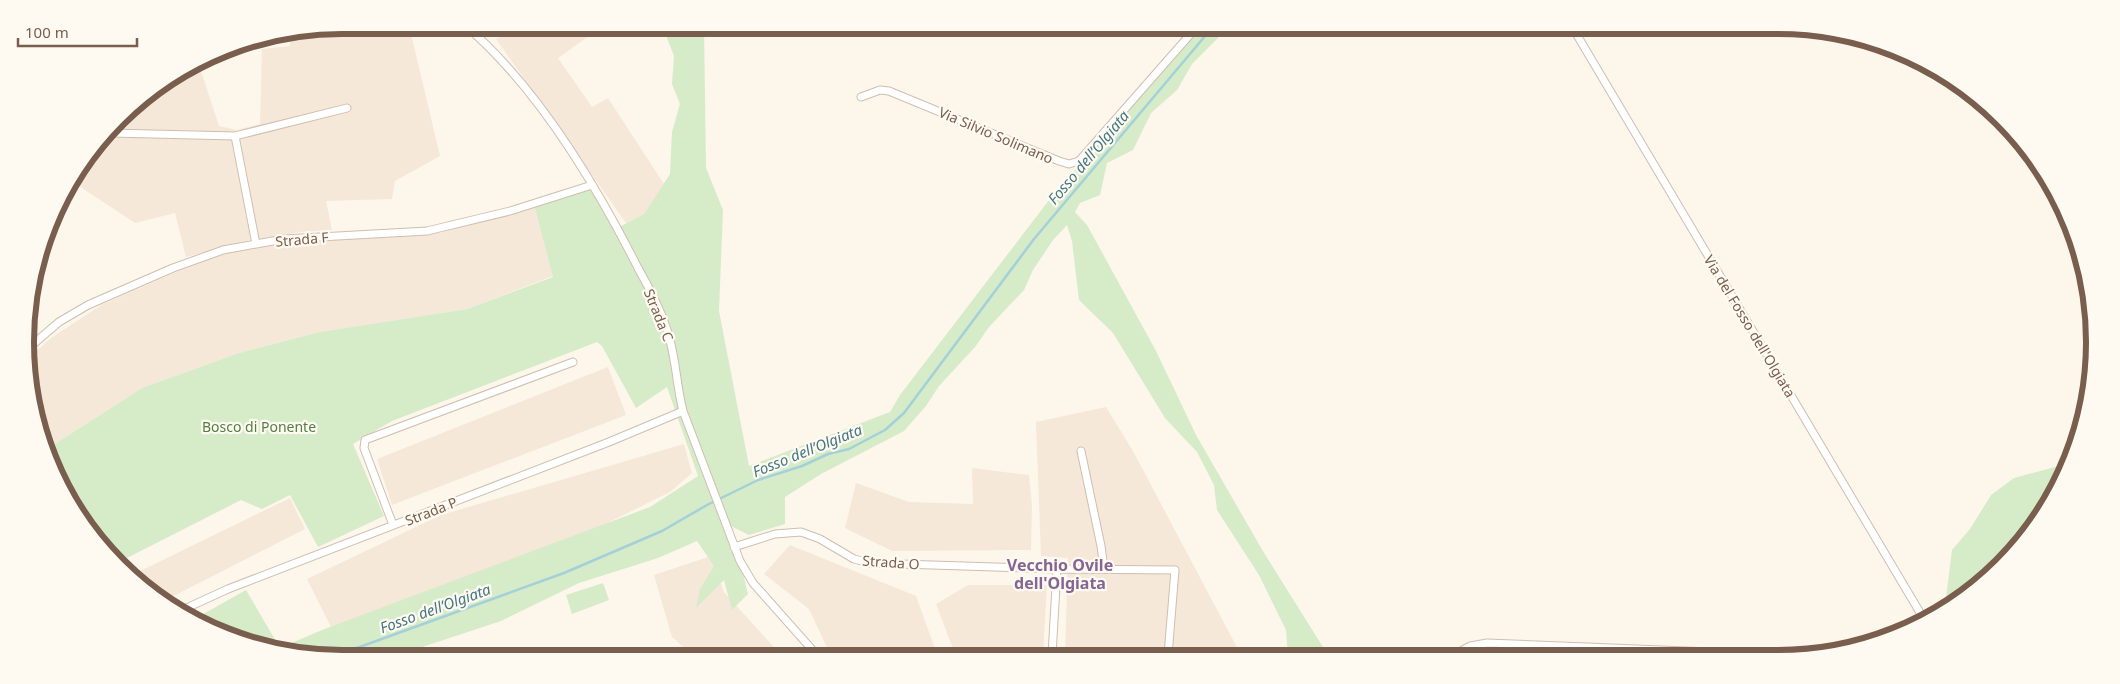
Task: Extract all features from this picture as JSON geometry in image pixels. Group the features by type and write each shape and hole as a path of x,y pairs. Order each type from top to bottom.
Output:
{"street":[{"name":"Strada C","path":"475,34 486,44 536,104 592,185 632,255 664,321 672,348 683,411 743,568 753,583 812,650"},
{"name":"Via Silvio Solimano","path":"861,97 880,90 889,91 1069,164 1079,161 1190,34"},
{"name":"Via del Fosso dell'Olgiata","path":"1576,34 1922,614"},
{"path":"116,132 235,136 346,108"},
{"path":"235,136 256,244"},
{"name":"Strada F","path":"34,343 59,322 88,305 192,260 224,250 296,238 427,231 510,211 592,185"},
{"path":"393,525 364,448 365,440 573,362"},
{"name":"Strada P","path":"186,608 228,588 609,442 683,411"},
{"path":"1080,451 1100,541 1104,570"},
{"name":"Strada O","path":"734,547 775,534 800,532 820,539 850,557 866,563 1057,569 1174,570 1168,650"},
{"path":"1052,650 1057,569"},
{"path":"1464,650 1470,646 1488,643 1663,650"}],"shaded area":[{"path":"322,34 411,34 440,156 395,181 392,199 326,201 332,230 300,232 251,240 186,257 175,213 135,223 77,185 97,154 124,124 154,97 191,74 201,71 219,126 237,130 260,124 262,49 290,46 291,38"},
{"path":"505,34 592,34 558,58 592,107 608,98 664,184 644,214 626,223 496,39"},
{"path":"534,205 553,276 467,309 320,332 239,353 142,388 52,447 44,422 36,382 34,353 51,338 103,304 218,256 256,247 324,240 440,233"},
{"path":"608,367 626,415 392,505 377,459"},
{"path":"1106,407 1133,451 1238,650 1065,650 1068,558 1041,556 1036,422"},
{"path":"684,444 692,473 670,492 581,536 331,627 307,579 441,515"},
{"path":"972,468 1029,475 1032,506 1031,550 892,551 845,528 856,483 909,502 973,504"},
{"path":"290,498 305,529 170,598 137,572"},
{"path":"790,545 916,596 936,650 828,650 809,609 764,574"},
{"path":"711,556 724,592 776,650 687,650 672,637 654,575"},
{"path":"968,585 1047,585 1043,650 953,650 936,604"}],"green space":[{"name":"Bosco di Ponente","path":"665,34 704,34 706,168 723,210 719,311 749,466 890,412 900,395 1056,191 1197,34 1222,34 1192,64 1177,90 1151,113 1133,150 1107,163 1100,195 1080,203 1075,212 1087,225 1156,351 1196,435 1264,553 1325,650 1288,650 1286,630 1259,575 1217,510 1214,485 1197,452 1165,418 1113,333 1079,300 1072,241 1067,225 1053,240 1033,270 1024,290 989,327 975,347 939,386 926,406 904,431 821,474 785,497 785,524 749,535 731,526 748,594 732,610 724,580 696,608 700,589 714,566 697,541 658,558 579,583 501,621 413,650 322,650 287,645 322,630 650,507 698,476 667,387 636,408 602,346 597,342 392,421 353,444 384,516 318,547 290,495 262,509 241,500 124,560 97,530 75,496 52,447 142,388 239,353 320,332 467,309 553,277 534,205 592,185 617,228 644,214 670,174 672,132 680,104 672,84 674,56"},
{"path":"2060,466 2045,496 2023,530 1981,574 1966,587 1944,601 1952,550 1970,529 1991,495 2014,478"},
{"path":"603,583 609,600 572,614 566,595"},
{"name":"Bosco di Ponente","path":"246,590 277,643 243,634 201,615"}],"waterway":[{"name":"Fosso dell’Olgiata","path":"351,650 564,573 662,531 707,505 758,480 802,466 828,454 849,449 885,430 904,413 1034,239 1207,34"}],"district":[{"name":"Vecchio Ovile dell'Olgiata","path":"1060,574"}]}
